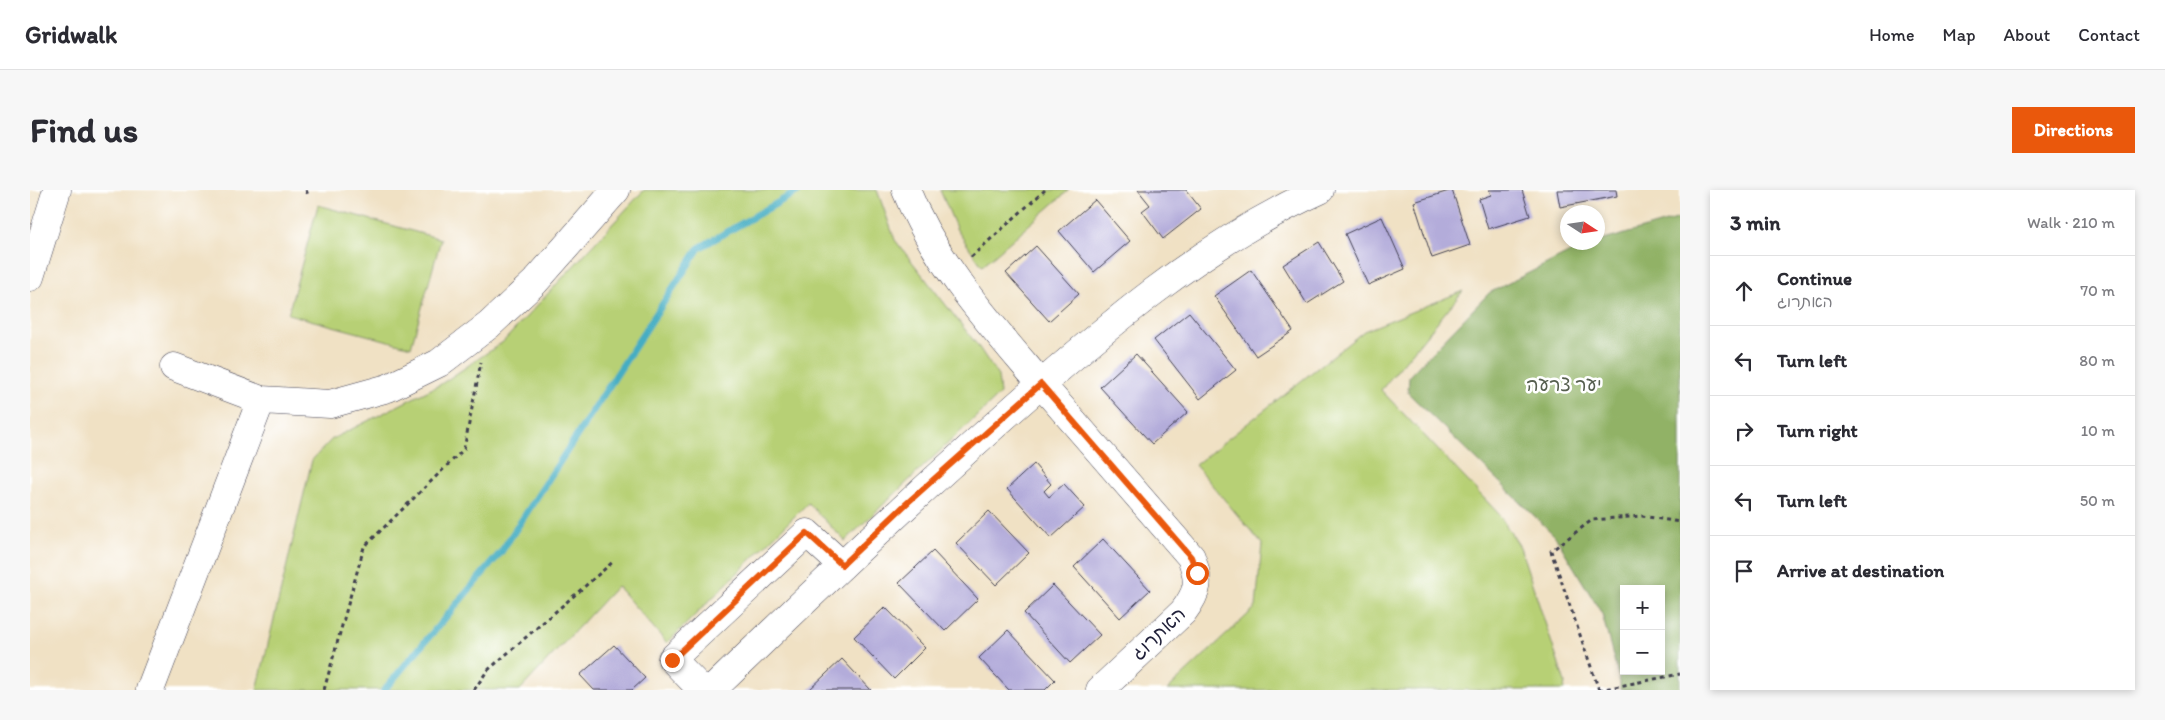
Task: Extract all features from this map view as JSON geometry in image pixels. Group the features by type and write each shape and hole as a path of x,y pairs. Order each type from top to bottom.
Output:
{"street":[{"path":"30,277 58,190"},
{"path":"174,366 262,400 330,404 388,388 439,364 489,325 535,282 616,190"},
{"name":"האתרוג","path":"906,190 916,214 943,262 986,318 1191,557 1197,573 1196,590 1183,612 1100,690"},
{"path":"712,690 906,504 1041,384 1172,277 1226,240 1286,205 1320,190"},
{"path":"150,690 262,400"},
{"path":"702,690 672,660 807,533 842,565"}],"path":[{"path":"306,190 308,195"},
{"path":"952,274 1044,190"},
{"path":"324,690 364,547 464,449 489,325"},
{"path":"1680,522 1642,516 1592,520 1551,552 1599,690 1680,674"},
{"path":"474,690 487,670 614,561"}],"green space":[{"path":"644,190 877,190 895,240 978,346 998,376 1000,394 845,541 808,503 667,643 617,586 520,690 257,690 312,460 332,439 441,384 503,342"},
{"path":"940,190 1069,190 982,266 957,230"},
{"path":"318,205 441,239 411,347 288,314"},
{"name":"יער צרעה","path":"1680,218 1680,690 1620,690 1620,682 1602,614 1555,536 1408,393 1409,376 1489,293 1574,250 1605,250 1605,240"},
{"path":"1463,291 1381,390 1498,513 1520,547 1565,683 1564,690 1167,690 1256,607 1262,544 1195,465 1364,331"}],"building":[{"path":"1138,190 1186,190 1201,209 1163,239 1142,211 1150,205"},
{"path":"1452,190 1470,245 1432,258 1414,202"},
{"path":"1489,190 1522,190 1530,216 1488,229 1479,199 1491,195"},
{"path":"1557,190 1616,190 1617,196 1570,205 1560,205 1560,207"},
{"path":"1095,200 1130,241 1094,272 1059,231"},
{"path":"1382,217 1405,269 1368,285 1345,234"},
{"path":"1319,242 1343,281 1307,304 1283,265"},
{"path":"1036,246 1079,294 1049,321 1006,273"},
{"path":"1251,270 1293,331 1256,356 1214,296"},
{"path":"1189,312 1236,370 1200,399 1154,340"},
{"path":"1136,354 1188,412 1152,444 1100,387"},
{"path":"1034,464 1051,484 1044,491 1049,497 1064,484 1085,507 1051,538 1007,489"},
{"path":"989,511 1029,553 996,585 956,543"},
{"path":"1103,539 1150,590 1120,618 1074,567"},
{"path":"933,551 978,599 945,631 899,583"},
{"path":"1053,585 1100,635 1070,663 1024,613"},
{"path":"885,607 925,648 894,679 854,637"},
{"path":"1008,630 1055,680 1045,690 1009,690 979,658"},
{"path":"614,645 645,678 632,690 594,690 580,675"},
{"path":"842,659 871,690 809,690"}],"waterway":[{"path":"384,690 501,552 699,248 800,190"}],"route":[{"path":"672,660 807,533 842,565 906,504 1041,384 1191,557 1197,573"}]}
